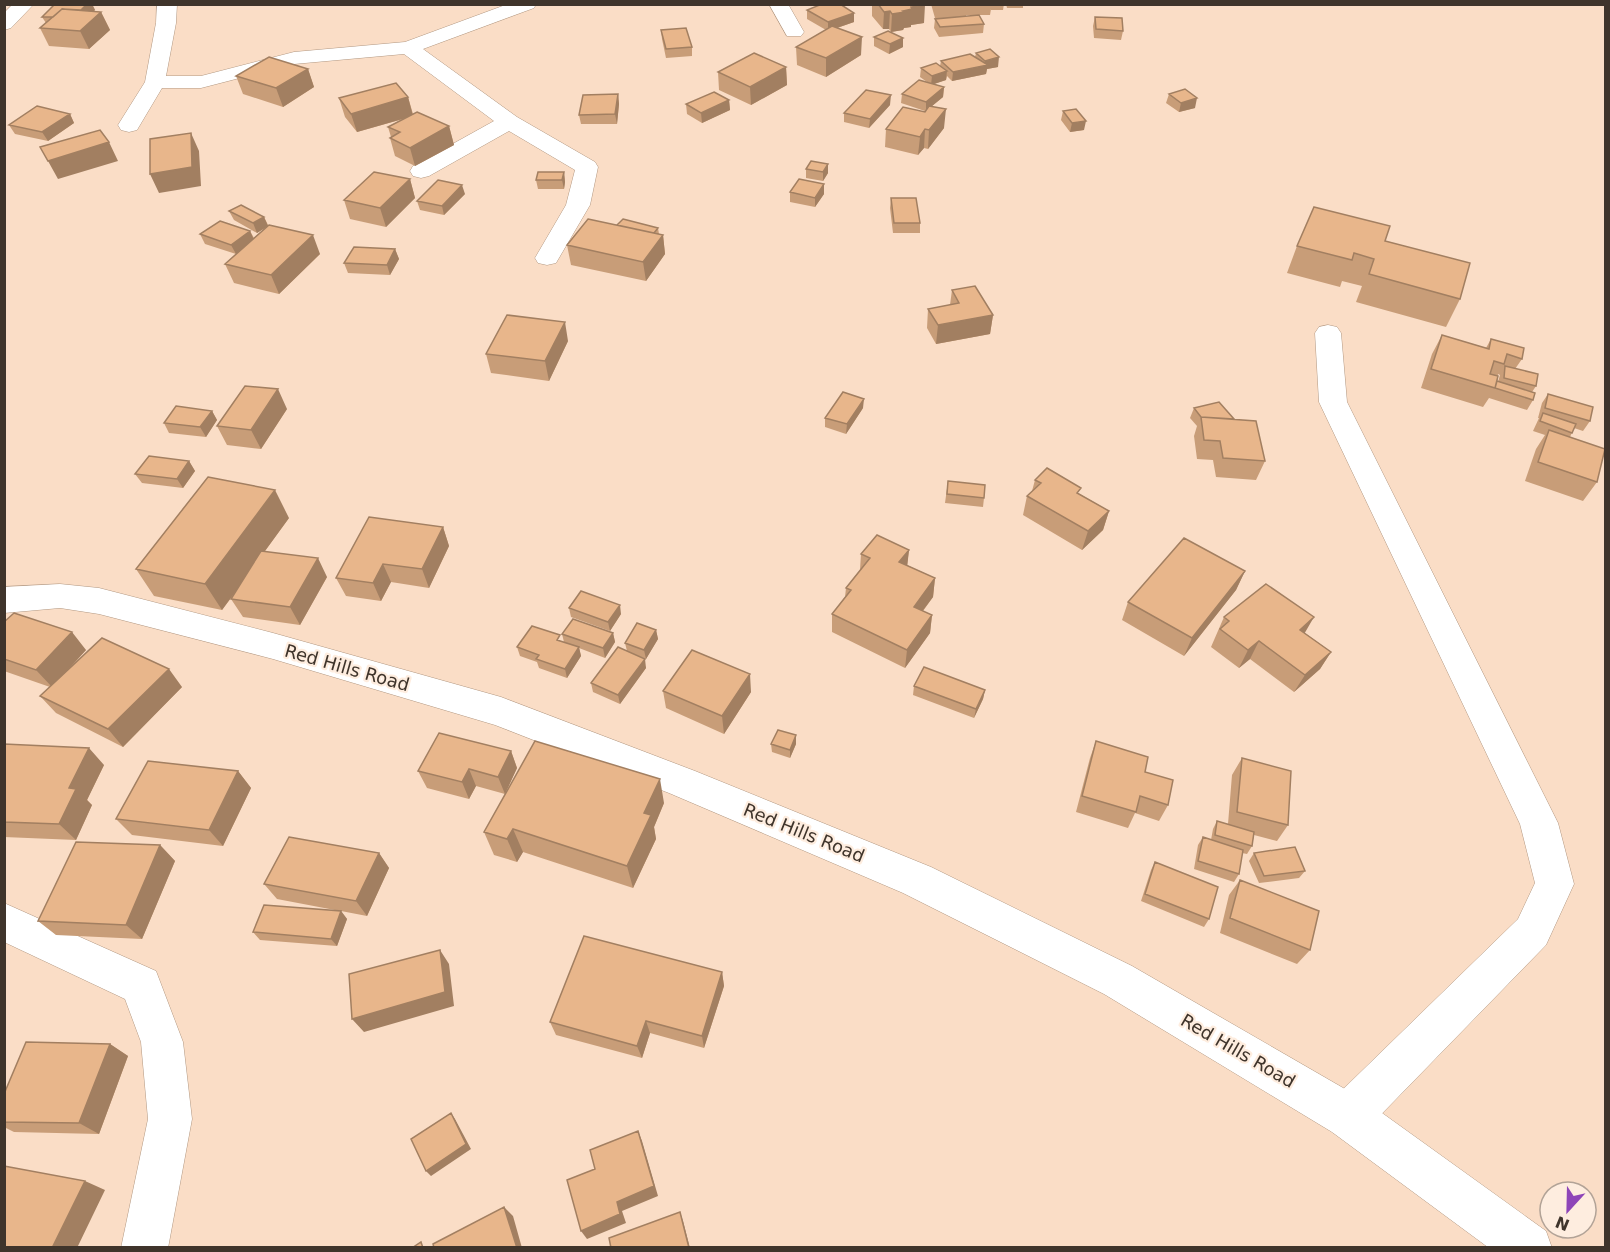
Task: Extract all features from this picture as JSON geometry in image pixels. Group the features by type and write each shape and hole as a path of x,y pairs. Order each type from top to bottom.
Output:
{"street":[{"path":"4,24 25,4"},
{"path":"129,125 154,82 166,23 167,4"},
{"path":"154,82 201,82 294,58 408,48 528,4"},
{"path":"778,4 794,32"},
{"path":"408,48 509,122 587,167 578,205 547,258"},
{"path":"421,171 509,122"},
{"path":"1328,333 1333,402 1539,823 1555,884 1532,932 1348,1116"},
{"name":"Red Hills Road","path":"4,600 60,596 99,601 273,646 501,712 692,787 918,880 1118,980 1348,1116 1529,1248"},
{"path":"4,922 141,985 162,1042 170,1119 144,1248"}],"building":[{"path":"55,4 87,4 81,10 62,9 53,17 42,17"},
{"path":"822,4 840,4 854,13 828,22 807,10"},
{"path":"878,4 925,5 892,14 890,11 884,12"},
{"path":"62,9 101,12 80,31 40,28"},
{"path":"979,15 984,24 940,27 935,19"},
{"path":"1095,17 1122,18 1123,31 1096,29"},
{"path":"832,26 862,37 826,58 796,47"},
{"path":"686,28 692,47 666,49 661,30"},
{"path":"888,31 903,38 890,44 874,37"},
{"path":"990,49 999,57 985,61 976,53"},
{"path":"754,53 786,67 750,87 718,72"},
{"path":"970,54 988,65 953,72 941,61"},
{"path":"269,57 308,69 276,88 236,76"},
{"path":"936,63 947,71 932,76 921,68"},
{"path":"919,80 944,87 926,102 902,94"},
{"path":"396,83 408,97 351,114 339,98"},
{"path":"1185,89 1197,98 1181,103 1169,94"},
{"path":"866,90 891,95 870,119 844,113"},
{"path":"714,92 729,100 701,113 686,104"},
{"path":"618,94 615,114 579,115 583,95"},
{"path":"37,106 70,114 42,132 9,125"},
{"path":"929,106 946,109 929,130 925,129 920,137 886,129 903,107 925,112"},
{"path":"1076,109 1086,121 1072,123 1063,111"},
{"path":"417,112 449,126 410,148 390,138 400,132 388,127"},
{"path":"100,130 109,142 48,161 40,147"},
{"path":"191,133 192,167 150,174 150,139"},
{"path":"811,161 828,164 823,172 806,169"},
{"path":"374,172 410,179 380,208 344,200"},
{"path":"538,172 564,172 562,180 536,180"},
{"path":"799,179 824,184 815,198 790,192"},
{"path":"438,180 462,185 442,206 417,201"},
{"path":"891,198 916,198 920,223 894,223"},
{"path":"241,205 264,217 253,223 229,211"},
{"path":"1314,207 1390,226 1385,241 1470,263 1460,299 1369,274 1374,259 1354,253 1352,260 1297,246"},
{"path":"588,219 663,235 643,262 567,245"},
{"path":"623,219 658,228 654,233 617,225"},
{"path":"220,221 250,231 231,245 200,234"},
{"path":"269,225 313,235 271,275 225,264"},
{"path":"354,247 395,249 387,265 344,263"},
{"path":"975,286 993,315 938,325 928,309 959,303 952,290"},
{"path":"507,315 565,322 545,361 486,354"},
{"path":"1442,335 1489,349 1491,339 1524,348 1522,359 1507,354 1504,364 1494,361 1490,374 1498,376 1495,388 1431,369"},
{"path":"1505,366 1538,374 1536,386 1504,378"},
{"path":"1497,381 1535,393 1533,400 1495,388"},
{"path":"245,386 278,389 251,430 217,426"},
{"path":"843,392 864,399 847,424 825,418"},
{"path":"1548,394 1593,407 1590,421 1545,408"},
{"path":"1219,402 1234,419 1201,417 1194,408"},
{"path":"176,406 212,411 200,427 164,423"},
{"path":"1543,413 1576,424 1572,433 1540,421"},
{"path":"1201,417 1256,421 1265,461 1223,458 1220,441 1204,440"},
{"path":"1549,430 1605,449 1597,482 1538,462"},
{"path":"149,456 189,461 177,479 135,474"},
{"path":"1047,468 1081,488 1077,493 1109,511 1088,531 1027,496 1041,483 1035,480"},
{"path":"208,477 275,490 205,584 136,569"},
{"path":"948,481 985,485 984,498 947,494"},
{"path":"369,517 443,527 422,569 383,564 373,583 336,578"},
{"path":"877,535 909,550 899,562 935,578 914,607 932,615 907,650 832,614 851,590 846,588 870,558 861,554"},
{"path":"1184,538 1245,571 1192,638 1128,602"},
{"path":"261,551 318,558 290,607 231,599"},
{"path":"1266,584 1314,617 1300,630 1331,652 1305,675 1259,641 1248,650 1220,629 1229,621 1224,617"},
{"path":"581,591 620,605 608,622 569,608"},
{"path":"14,613 72,632 36,670 4,659 4,622"},
{"path":"573,619 613,633 603,648 562,634"},
{"path":"637,623 656,630 644,650 625,643"},
{"path":"532,626 560,635 557,640 579,647 565,669 536,659 539,655 517,647"},
{"path":"102,638 169,669 108,729 40,696"},
{"path":"618,647 645,659 618,695 591,683"},
{"path":"692,650 750,674 722,716 663,691"},
{"path":"924,667 985,690 976,709 914,686"},
{"path":"778,730 796,735 790,750 771,744"},
{"path":"439,733 511,751 498,777 469,769 462,782 418,771"},
{"path":"535,741 660,779 644,813 651,815 627,866 513,829 507,839 484,832"},
{"path":"1096,741 1148,757 1145,772 1173,780 1168,805 1140,796 1136,812 1082,796"},
{"path":"4,744 89,748 69,788 76,789 59,824 4,822"},
{"path":"1242,758 1291,771 1288,825 1237,812"},
{"path":"148,761 238,771 209,830 116,819"},
{"path":"1217,821 1254,832 1252,846 1215,835"},
{"path":"289,837 379,853 356,901 264,884"},
{"path":"1203,837 1243,850 1239,874 1198,861"},
{"path":"76,842 160,845 126,925 38,921"},
{"path":"1295,847 1305,871 1264,876 1254,853"},
{"path":"1155,862 1218,887 1209,919 1145,894"},
{"path":"1240,880 1319,911 1310,950 1230,918"},
{"path":"264,905 341,911 331,939 253,932"},
{"path":"584,936 722,972 702,1036 646,1021 637,1046 550,1022"},
{"path":"440,950 445,992 352,1019 349,974"},
{"path":"26,1042 110,1044 79,1123 4,1122 4,1094"},
{"path":"451,1113 466,1144 426,1171 411,1139"},
{"path":"638,1131 654,1186 617,1202 620,1214 581,1231 567,1180 595,1169 590,1150"},
{"path":"4,1166 85,1181 52,1248 4,1248"},
{"path":"504,1207 517,1248 434,1248 433,1244"},
{"path":"680,1212 689,1248 611,1248 609,1238"},
{"path":"421,1242 423,1248 412,1248"}]}
